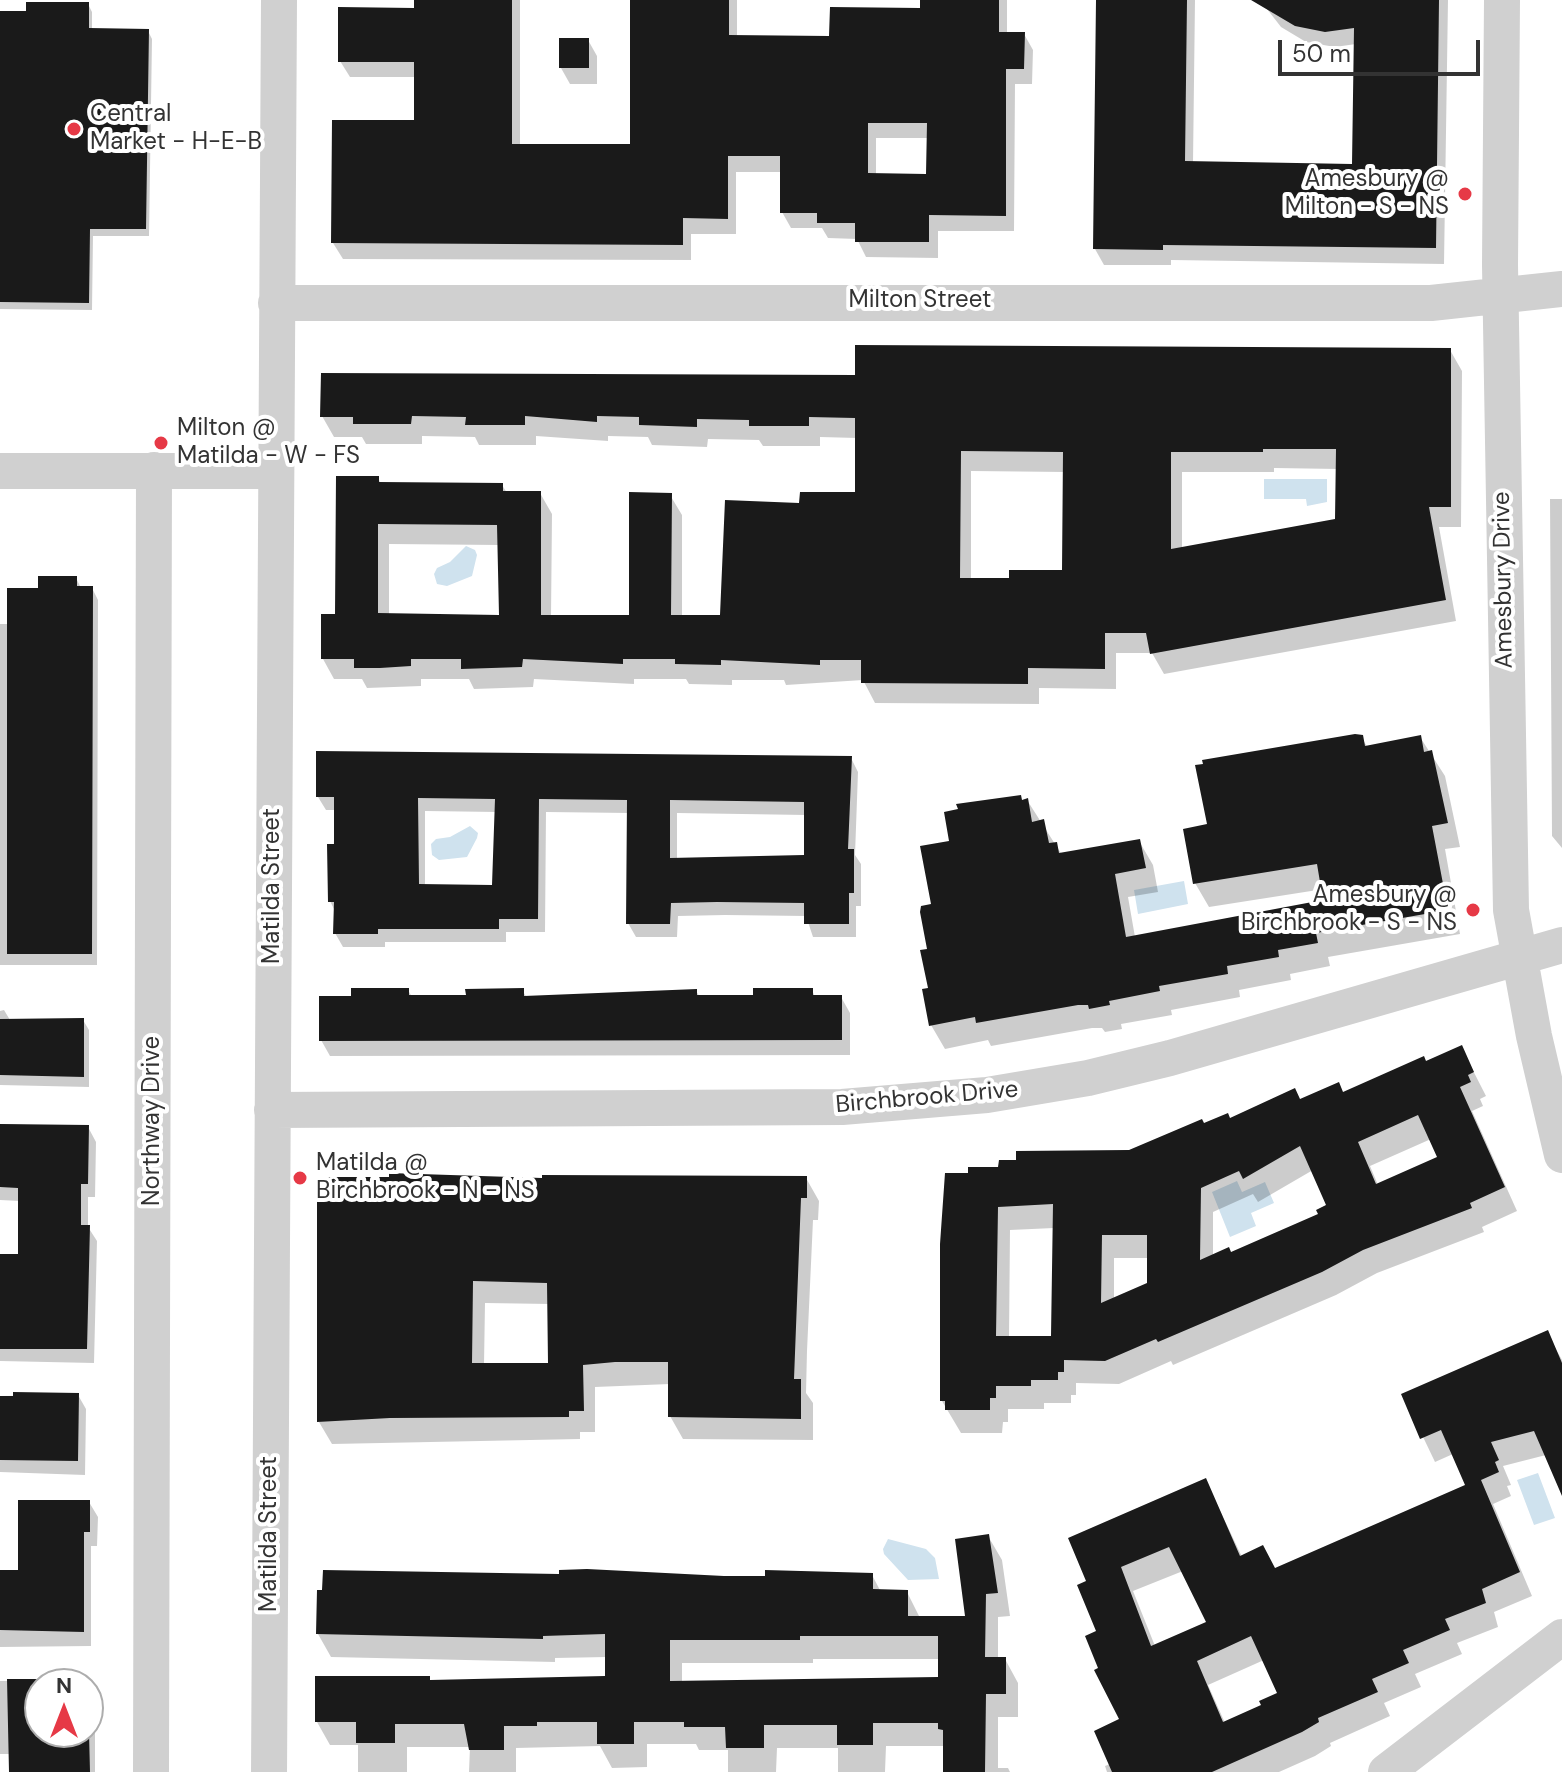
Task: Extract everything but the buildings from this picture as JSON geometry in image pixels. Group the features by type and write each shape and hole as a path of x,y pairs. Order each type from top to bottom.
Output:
{"street":[{"name":"Matilda Street","path":"269,1772 279,0"},
{"name":"Amesbury Drive","path":"1502,0 1501,297 1506,798 1511,910 1562,1155"},
{"name":"Milton Street","path":"276,303 1431,303 1562,289"},
{"name":"Northway Drive","path":"151,1772 154,470"},
{"path":"0,471 276,471"},
{"name":"Birchbrook Drive","path":"272,1110 842,1107 922,1103 1115,1072 1284,1027 1562,945"},
{"path":"1386,1772 1562,1637"}],"water":[{"path":"1264,479 1327,479 1327,502 1307,506 1306,499 1264,499"},
{"path":"466,546 475,550 477,555 472,576 447,586 437,584 434,574 437,568 450,562"},
{"path":"470,826 478,833 467,857 439,860 432,855 431,844 436,839 450,837"},
{"path":"1184,881 1188,904 1138,914 1134,890"},
{"path":"1237,1181 1242,1192 1265,1182 1274,1203 1251,1213 1256,1226 1230,1237 1212,1192"},
{"path":"1538,1473 1555,1518 1534,1525 1517,1480"},
{"path":"888,1539 926,1549 935,1558 939,1579 908,1580 884,1554"}],"place":[{"name":"Central Market - H-E-B","path":"74,129"},
{"name":"Amesbury @ Milton - S - NS","path":"1465,194"},
{"name":"Milton @ Matilda - W - FS","path":"161,443"},
{"name":"Amesbury @ Birchbrook - S - NS","path":"1473,910"},
{"name":"Matilda @ Birchbrook - N - NS","path":"300,1178"}]}
